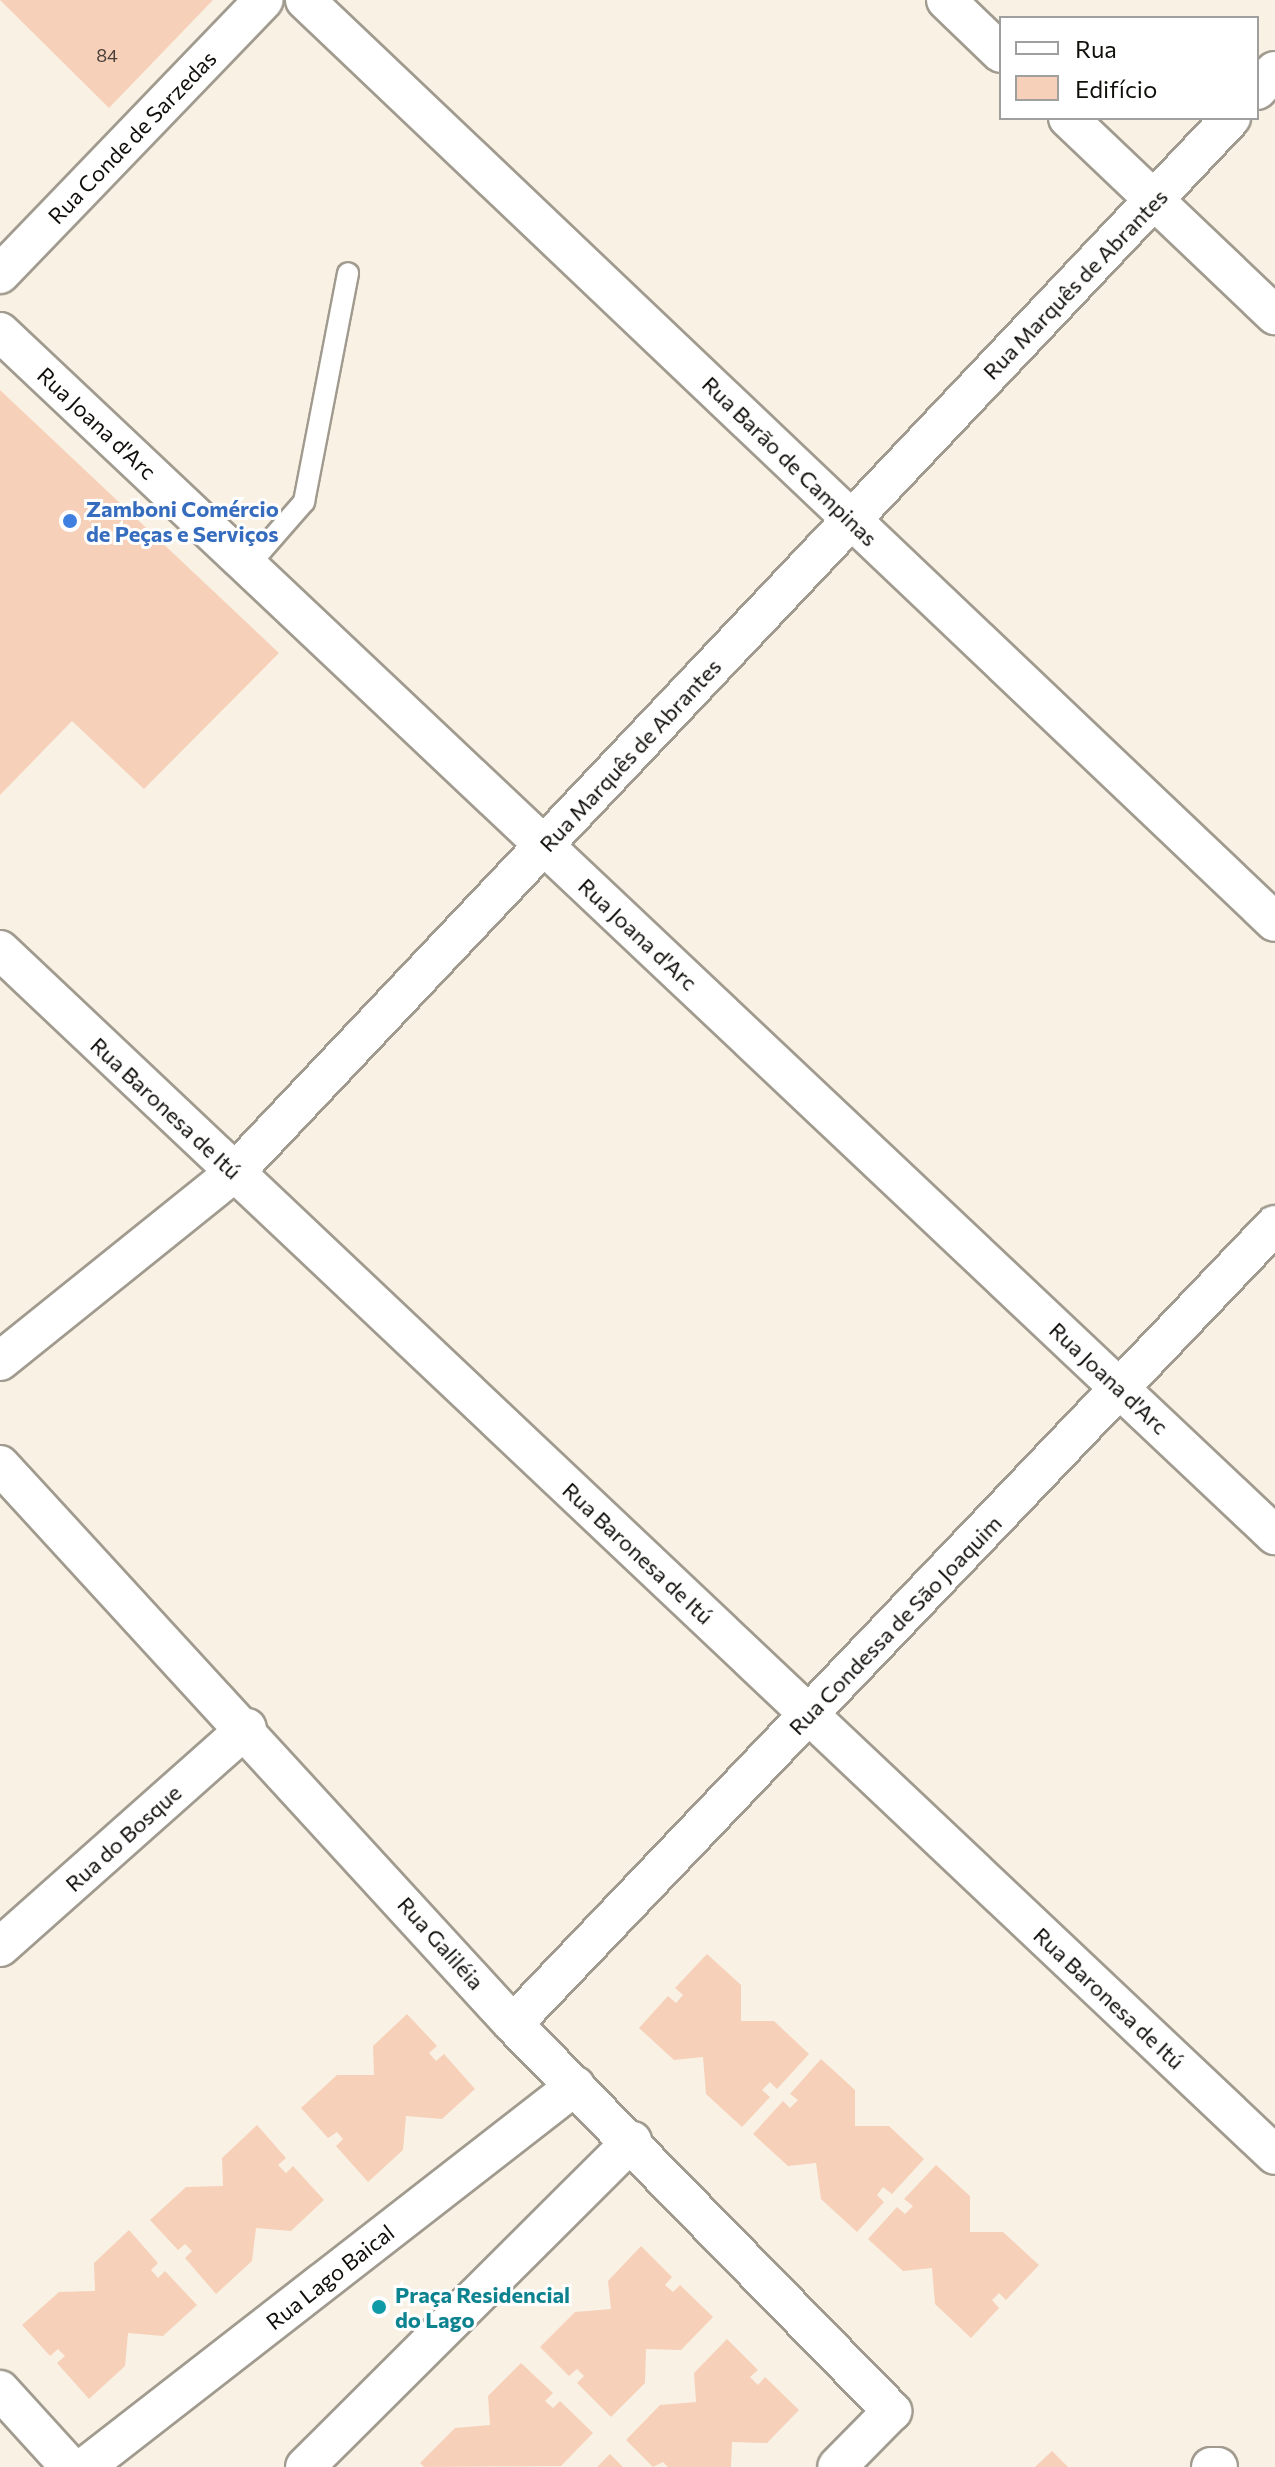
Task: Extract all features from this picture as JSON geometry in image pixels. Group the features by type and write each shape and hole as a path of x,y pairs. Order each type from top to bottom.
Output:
{"street":[{"name":"Rua Conde de Sarzedas","path":"0,274 264,0"},
{"name":"Rua Barão de Campinas","path":"305,0 1275,922"},
{"path":"946,0 999,51"},
{"path":"1259,88 1275,71"},
{"path":"1070,120 1275,315"},
{"name":"Rua Marquês de Abrantes","path":"0,1361 235,1172 1229,120"},
{"name":"Rua Joana d'Arc","path":"0,332 1275,1535"},
{"name":"Rua Baronesa de Itú","path":"0,950 1275,2155"},
{"name":"Rua Condessa de São Joaquim","path":"513,2024 1121,1390 1275,1225"},
{"name":"Rua Galiléia","path":"0,1465 247,1728 513,2024 632,2141 892,2411 837,2467"},
{"name":"Rua do Bosque","path":"0,1947 247,1728"},
{"name":"Rua Lago Baical","path":"85,2467 575,2086"},
{"path":"305,2467 632,2141"},
{"path":"0,2390 70,2467"},
{"path":"1211,2467 1218,2467"}],"lane":[{"path":"249,565 304,502 348,273"}],"building":[{"path":"0,0 213,0 109,108"},
{"name":"Zamboni Comércio de Peças e Serviços","path":"0,390 279,653 144,789 72,721 0,795"},
{"path":"707,1954 741,1985 741,2021 774,2021 809,2054 777,2089 770,2082 762,2090 770,2097 742,2127 706,2094 703,2057 674,2060 639,2028 668,1996 676,2003 683,1995 675,1988"},
{"path":"407,2014 437,2046 429,2053 436,2061 444,2054 475,2089 442,2119 406,2116 403,2150 368,2182 336,2146 343,2139 337,2132 328,2138 301,2108 337,2075 374,2075 373,2046"},
{"path":"821,2059 855,2090 855,2126 889,2126 924,2159 892,2194 883,2187 877,2195 884,2202 857,2232 821,2199 816,2163 788,2166 753,2134 783,2101 790,2108 798,2100 790,2094"},
{"path":"257,2125 286,2158 278,2165 286,2173 293,2166 324,2200 291,2231 256,2228 252,2261 216,2294 185,2258 192,2251 185,2244 178,2250 150,2220 186,2187 223,2186 222,2158"},
{"path":"936,2165 970,2196 970,2232 1003,2232 1039,2265 1006,2300 999,2293 992,2300 999,2308 971,2338 935,2304 932,2268 903,2271 868,2239 897,2207 905,2214 913,2206 904,2199"},
{"path":"129,2230 158,2263 151,2270 158,2278 165,2271 197,2305 163,2336 128,2333 125,2366 89,2399 57,2363 65,2356 58,2349 50,2356 22,2325 59,2292 95,2291 94,2263"},
{"path":"641,2246 672,2277 665,2285 673,2292 680,2285 713,2317 681,2350 646,2349 645,2383 611,2417 577,2383 584,2376 577,2369 569,2376 540,2347 575,2312 611,2309 608,2281"},
{"path":"727,2339 758,2370 750,2377 758,2385 765,2377 799,2410 767,2443 732,2442 731,2467 668,2467 663,2462 653,2467 626,2440 660,2405 696,2402 694,2373"},
{"path":"521,2363 553,2393 545,2401 553,2408 560,2401 593,2433 561,2466 424,2467 420,2463 455,2428 490,2425 488,2396"},
{"path":"1052,2451 1068,2467 1035,2467"},
{"path":"610,2454 623,2467 597,2467"}],"place":[{"name":"Zamboni Comércio de Peças e Serviços","path":"70,521"},
{"name":"Praça Residencial do Lago","path":"379,2307"}]}
